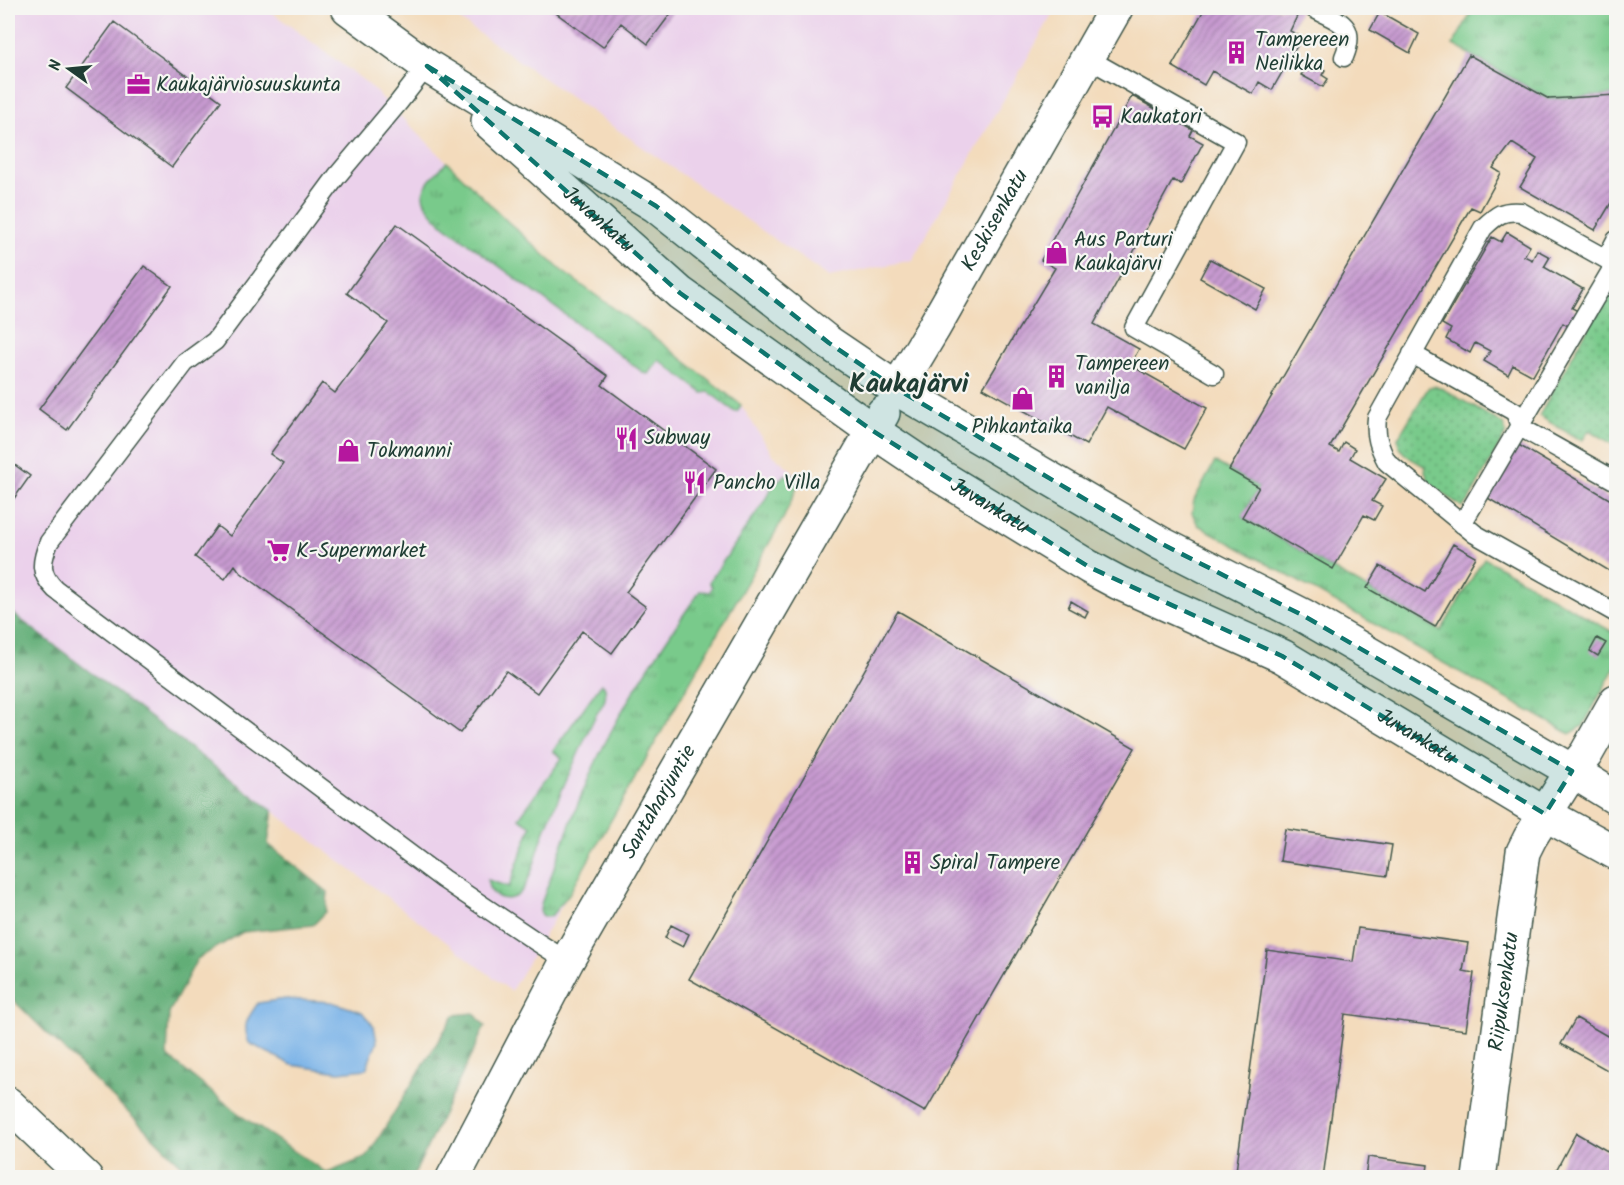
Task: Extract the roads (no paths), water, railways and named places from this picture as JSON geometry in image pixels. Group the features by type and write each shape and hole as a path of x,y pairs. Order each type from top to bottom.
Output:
{"main road":[{"name":"Juvankatu","path":"348,8 427,66 656,206 829,343 897,389 1160,543 1304,616 1617,798"},
{"name":"Keskisenkatu","path":"873,431 1116,8"},
{"name":"Juvankatu","path":"427,66 681,293 873,431 940,476 1119,583 1282,656 1545,814 1617,853"},
{"name":"Santaharjuntie","path":"453,1178 567,961 873,431"},
{"name":"Riipuksenkatu","path":"1479,1178 1523,852 1617,701"},
{"path":"8,1104 86,1178"}],"lane":[{"path":"1313,8 1345,25 1349,35 1349,45 1344,57"},
{"path":"1087,58 1236,142 1134,328 1214,374"},
{"path":"427,66 337,176 220,335 185,363 49,542 44,556 43,570 46,580 56,589 227,718 443,879 567,961"},
{"path":"1612,263 1521,212 1508,211 1496,216 1483,228 1412,354 1377,418 1376,432 1380,449 1387,462 1475,534 1617,613"},
{"path":"1462,524 1520,427 1612,263 1617,240"},
{"path":"1412,354 1515,412 1520,427 1617,481"}],"water":[{"path":"286,999 332,1002 362,1012 374,1026 377,1042 366,1069 339,1072 292,1065 249,1043 246,1026 258,1003"}],"place":[{"name":"Tampereen Neilikka","path":"1237,52"},
{"name":"Kaukajärviosuuskunta","path":"138,85"},
{"name":"Kaukatori","path":"1102,117"},
{"name":"Aus Parturi Kaukajärvi","path":"1056,252"},
{"name":"Tampereen vanilja","path":"1057,376"},
{"name":"Pihkantaika","path":"1022,399"},
{"name":"Subway","path":"626,438"},
{"name":"Tokmanni","path":"349,451"},
{"name":"Pancho Villa","path":"695,483"},
{"name":"K-Supermarket","path":"278,551"},
{"name":"Spiral Tampere","path":"912,863"}],"district":[{"name":"Kaukajärvi","path":"909,384"}]}
